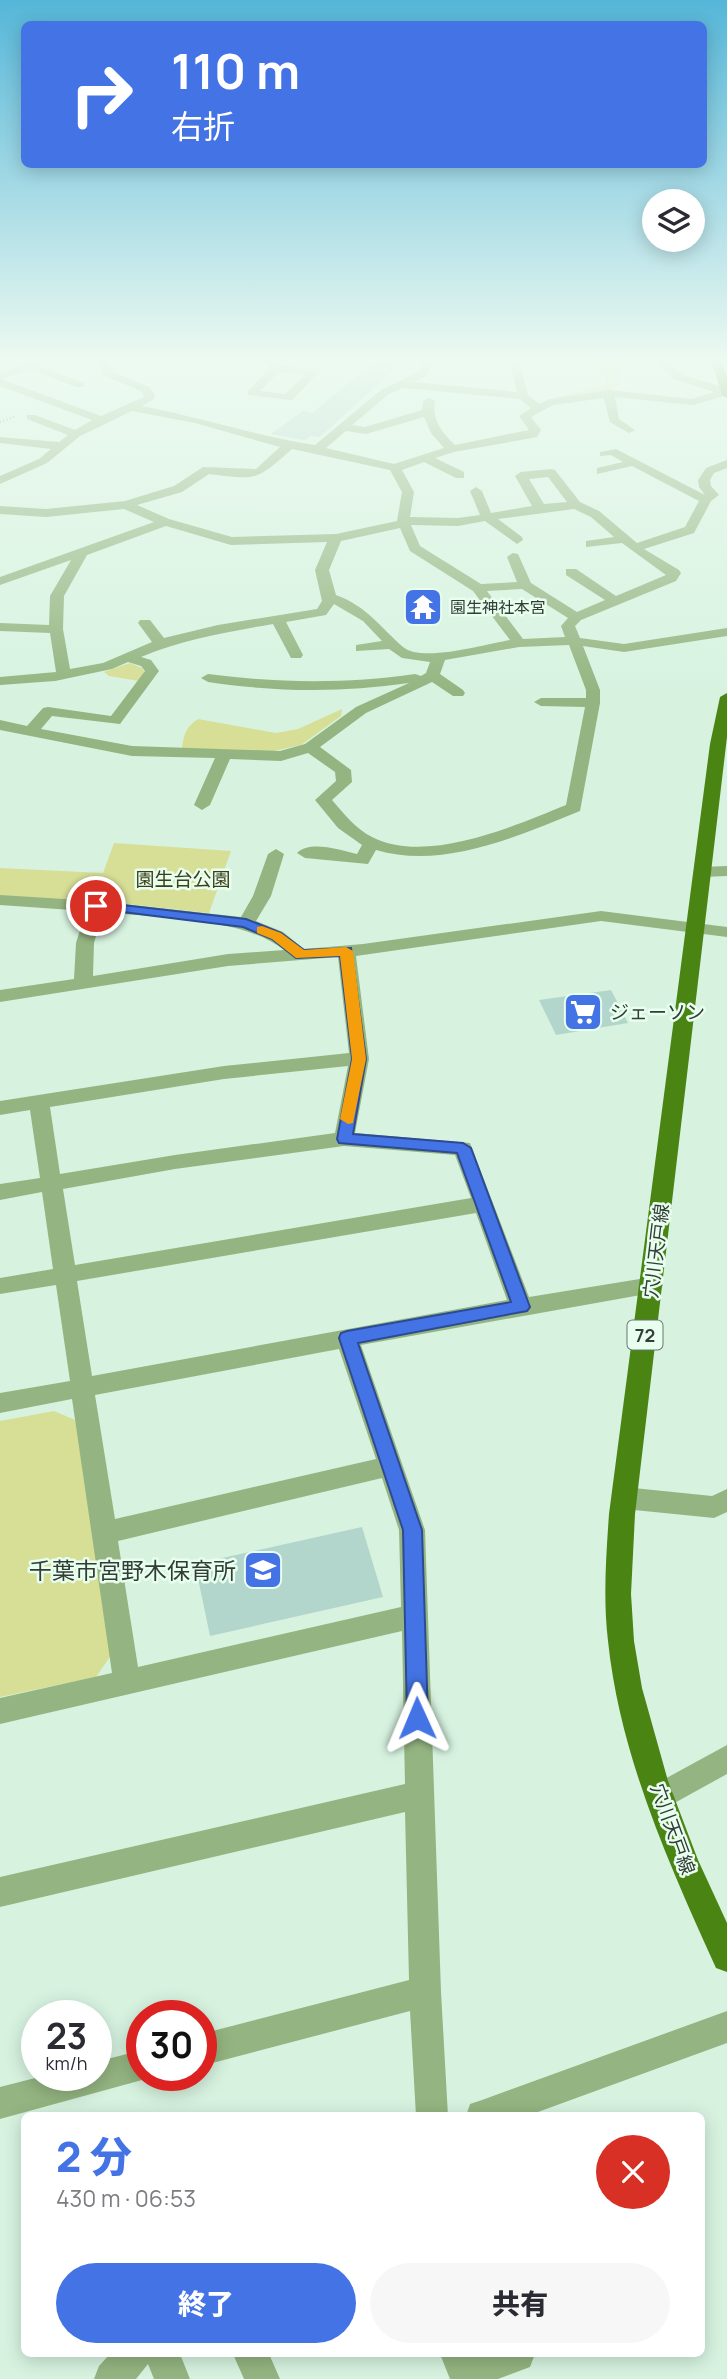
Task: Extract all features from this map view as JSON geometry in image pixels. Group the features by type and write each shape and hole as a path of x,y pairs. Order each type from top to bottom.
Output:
{"main road":[{"name":"穴川天戸線","path":"727,697 702,872 624,1498 618,1594 624,1658 637,1725 680,1857 727,1957"}],"street":[{"path":"0,480 23,470"},
{"path":"0,510 46,513 126,505 178,489 207,470"},
{"path":"207,470 240,474 261,470"},
{"path":"397,470 408,492 403,522 415,548 478,588 519,643"},
{"path":"450,470 460,475"},
{"path":"646,470 706,499"},
{"path":"591,544 630,543 690,530 706,499 713,495 705,487 704,480 712,470"},
{"path":"540,508 521,476 551,473 576,506"},
{"path":"476,491 487,517 517,540"},
{"path":"126,505 165,522 231,541 336,538 403,522 458,522 540,508 576,506 595,514 630,543 674,573 671,578 576,617 568,626 593,690 574,808 501,837 460,845 414,851 371,844 346,827 323,800 344,782 343,770 310,747"},
{"path":"0,580 165,522"},
{"path":"0,681 64,675 129,657 161,643 218,629 321,612 329,606 331,598 322,577 323,566 336,538"},
{"path":"64,675 56,629 57,596 82,552"},
{"path":"513,557 525,585 576,617"},
{"path":"571,572 617,602"},
{"path":"478,588 525,585"},
{"path":"331,598 347,604 368,618 407,655 435,657 519,643 575,641 624,648 727,632"},
{"path":"278,620 296,655"},
{"path":"145,623 161,643"},
{"path":"0,627 56,629"},
{"path":"361,649 394,644"},
{"path":"30,732 48,711 115,721 152,671 146,663 129,657"},
{"path":"432,676 435,657"},
{"path":"208,678 258,686 308,688 383,682 414,679 421,675 435,657"},
{"path":"432,676 458,693"},
{"path":"0,725 132,751 281,756 310,747 360,710 432,676"},
{"path":"541,702 593,703"},
{"path":"202,804 224,756"},
{"path":"305,853 362,860 371,844"},
{"path":"246,923 262,897 276,854"},
{"path":"702,872 727,871"},
{"path":"0,900 96,906 246,923 277,936 301,955"},
{"path":"83,983 85,943 96,906"},
{"path":"0,996 228,960 346,951 601,916 727,932"},
{"path":"695,929 727,942"},
{"path":"345,1139 359,1059 346,951"},
{"path":"0,1108 188,1076 294,1062 359,1059"},
{"path":"39,1102 127,1682"},
{"path":"0,1192 175,1162 345,1139 463,1148 521,1307"},
{"path":"0,1286 484,1204"},
{"path":"0,1404 347,1338 652,1285"},
{"path":"347,1338 412,1530 425,1992 432,2112"},
{"path":"104,1533 391,1466"},
{"path":"624,1498 714,1507 727,1500"},
{"path":"0,1711 414,1616"},
{"path":"660,1797 727,1759"},
{"path":"0,1892 419,1795"},
{"path":"217,2046 425,1992"},
{"path":"493,2112 727,2027"},
{"path":"0,2103 126,2070"},
{"path":"112,2379 131,2357"},
{"path":"163,2357 172,2379"},
{"path":"252,2357 262,2379"},
{"path":"459,2357 466,2373 509,2357"}],"green space":[{"path":"130,663 142,668 145,673 139,681 109,676 104,672"},
{"path":"342,709 341,716 301,745 269,752 182,750 186,732 198,719 276,733 298,729"},
{"name":"園生台公園","path":"114,843 231,851 209,913 99,901 0,898 0,868 103,873"},
{"path":"54,1411 75,1420 114,1651 96,1677 0,1697 0,1421"}],"building":[{"name":"ジェーソン","path":"611,990 628,1023 556,1035 539,1000"},
{"path":"362,1527 383,1597 210,1636 195,1564"}],"slow traffic":[{"path":"262,930 277,936 301,955 346,951 359,1059 348,1119"}],"place":[{"name":"園生神社本宮","path":"423,607"},
{"name":"ジェーソン","path":"583,1012"},
{"name":"千葉市宮野木保育所","path":"263,1570"}],"route":[{"path":"96,906 246,923 277,936 301,955 346,951 359,1059 345,1139 463,1148 521,1307 347,1338 412,1530 417,1718"}]}
